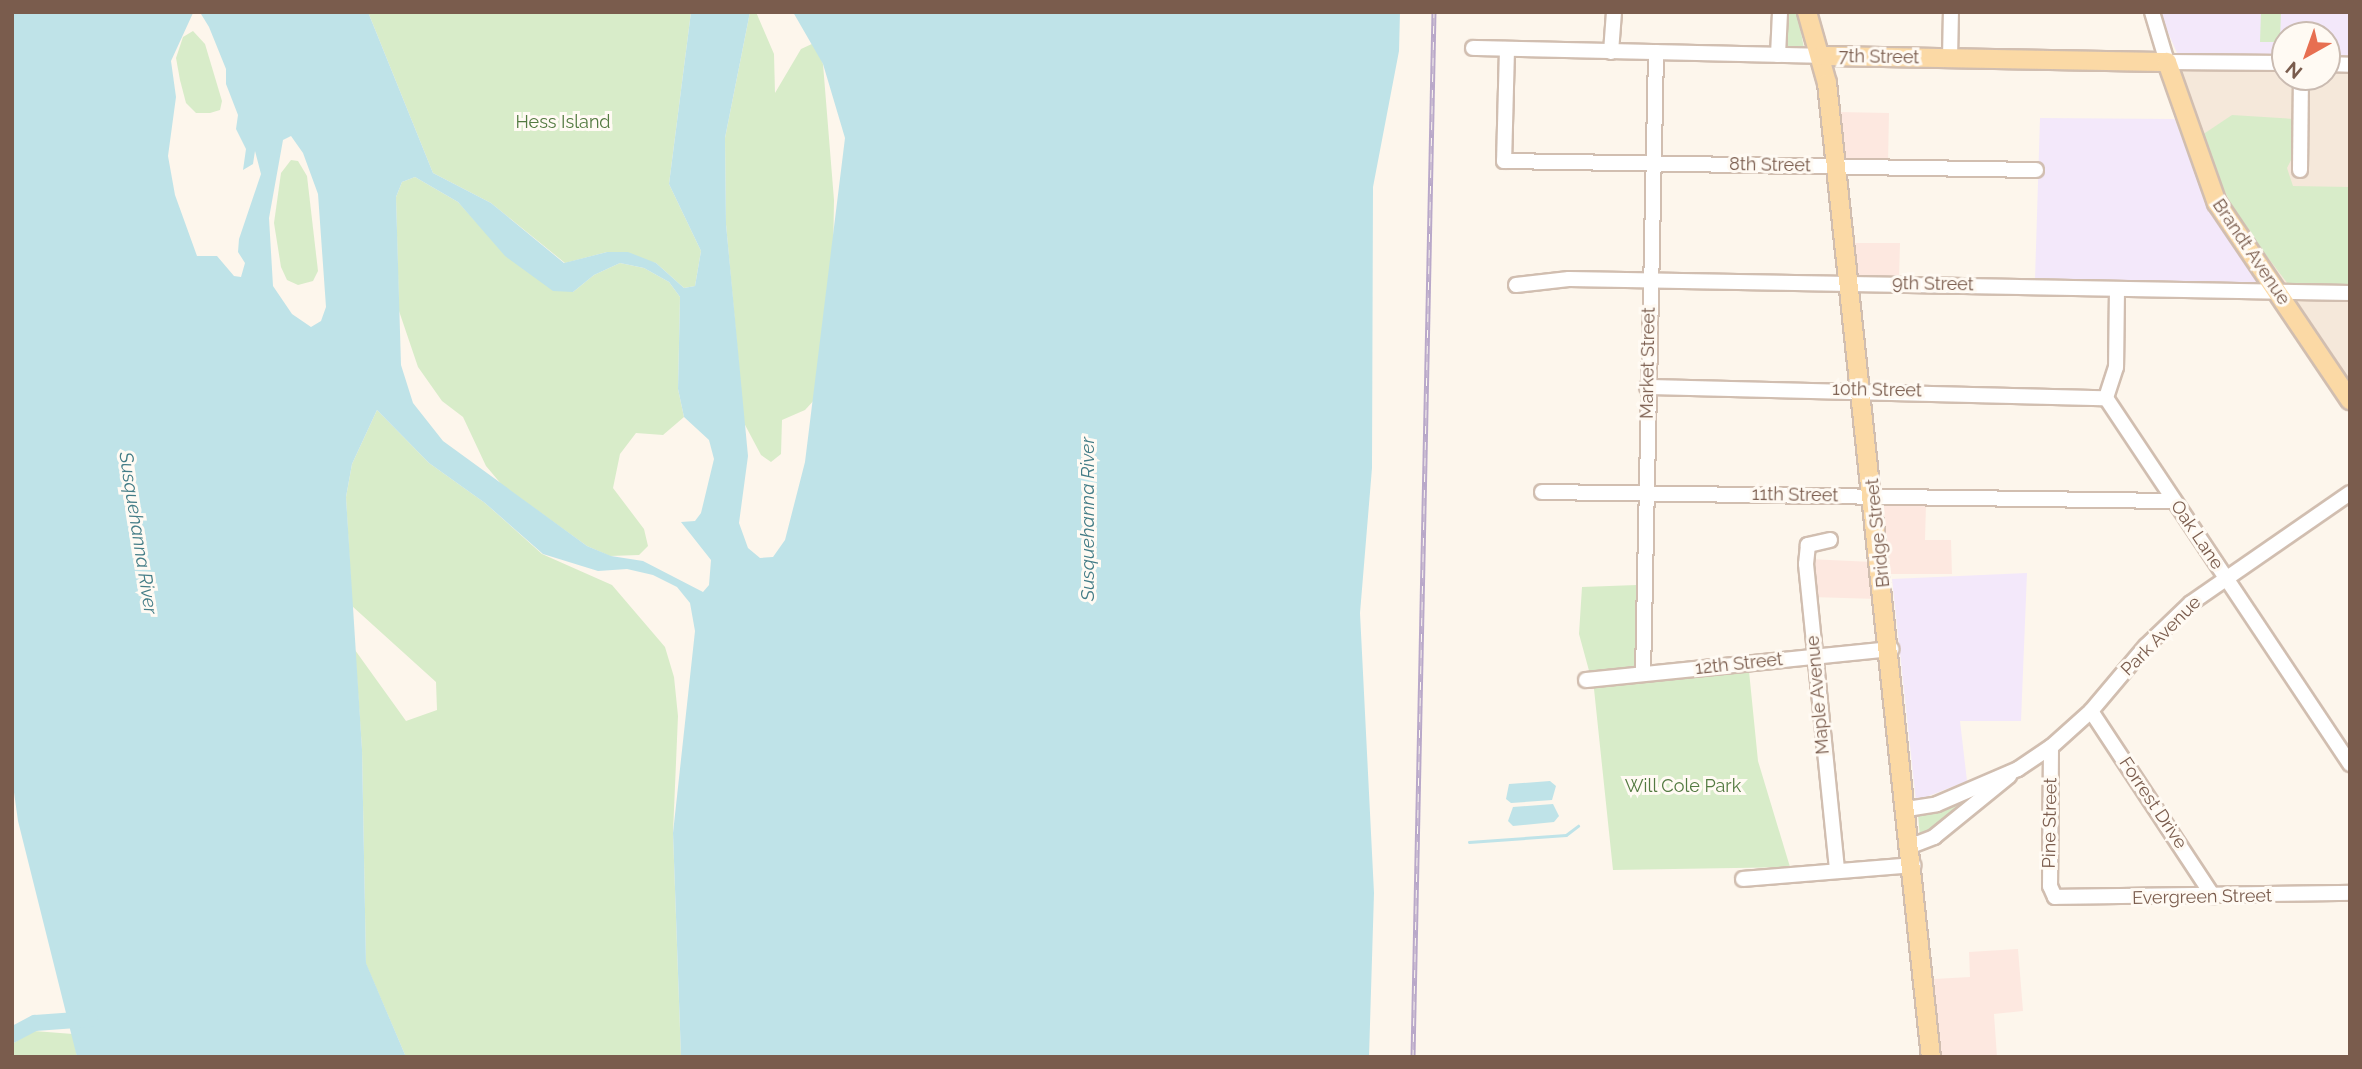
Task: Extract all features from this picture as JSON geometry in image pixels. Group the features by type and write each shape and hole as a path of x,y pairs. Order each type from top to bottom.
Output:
{"main road":[{"name":"Bridge Street","path":"1807,12 1822,56 1836,167 1891,649 1931,1057"},
{"name":"7th Street","path":"1822,56 2167,62"},
{"name":"Brandt Avenue","path":"2167,62 2217,203 2350,400"}],"street":[{"path":"1611,51 1614,12"},
{"path":"1778,55 1780,12"},
{"path":"1950,58 1951,12"},
{"name":"Brandt Avenue","path":"2152,12 2167,62"},
{"name":"7th Street","path":"1473,48 1822,56"},
{"name":"8th Street","path":"1507,49 1504,161 2036,170"},
{"name":"Market Street","path":"1643,674 1649,280 1656,52"},
{"name":"7th Street","path":"2167,62 2271,63"},
{"path":"2300,170 2301,91"},
{"name":"9th Street","path":"1516,285 1569,279 2350,293"},
{"path":"2106,398 2116,367 2117,289"},
{"name":"10th Street","path":"1647,387 1861,390 2106,398"},
{"name":"Oak Lane","path":"2106,398 2350,764"},
{"name":"11th Street","path":"1542,492 2174,500"},
{"name":"Park Avenue","path":"1743,879 1837,869 1912,856 2018,769 2051,747 2091,711 2168,624 2225,577 2350,493"},
{"name":"Maple Avenue","path":"1830,540 1811,542 1806,551 1837,869"},
{"name":"12th Street","path":"1586,680 1891,649"},
{"name":"Forrest Drive","path":"2091,711 2213,896"},
{"name":"Pine Street","path":"2051,747 2050,886 2056,897"},
{"name":"Park Avenue","path":"1907,809 1937,804 2018,769"},
{"name":"Evergreen Street","path":"2056,897 2350,893"}],"shaded area":[{"path":"2159,12 2350,12 2350,57 2341,57 2341,21 2271,21 2271,56 2177,53"},
{"path":"2183,68 2271,70 2271,91 2341,91 2341,73 2350,72 2350,388 2218,188 2178,74"},
{"path":"1838,112 1889,113 1888,162 1842,159"},
{"path":"2040,118 2175,119 2204,199 2262,286 2035,279"},
{"path":"1853,243 1900,243 1899,278 1859,278"},
{"path":"1887,504 1926,505 1925,540 1951,540 1952,574 1891,574 1883,507"},
{"path":"1808,559 1873,562 1877,599 1811,597"},
{"path":"2027,573 2021,721 1960,721 1967,781 1916,801 1892,579"},
{"path":"2018,949 2023,1011 1994,1014 1997,1057 1940,1057 1934,979 1970,977 1969,952"}],"green space":[{"name":"Hess Island","path":"368,12 691,12 669,184 701,251 695,286 684,288 656,263 607,252 565,263 491,203 433,173"},
{"path":"750,12 756,12 774,54 775,93 801,49 814,43 823,64 834,200 833,260 816,398 805,410 782,420 781,454 771,462 761,455 744,423 726,224 725,138"},
{"path":"1784,12 1797,12 1804,48 1784,47"},
{"path":"2261,12 2281,12 2281,21 2271,21 2271,42 2260,42"},
{"path":"193,31 205,44 222,101 220,110 210,113 196,113 186,103 180,80 176,58 183,37"},
{"path":"2232,115 2294,119 2293,156 2287,168 2293,186 2350,187 2350,285 2288,284 2237,217 2199,137"},
{"path":"291,160 298,161 307,176 318,271 313,281 298,285 287,280 281,267 274,223 281,173"},
{"path":"415,177 458,202 477,223 573,292 594,275 620,263 644,268 669,282 680,297 678,389 684,417 663,435 636,433 620,454 613,488 644,529 648,546 639,555 610,556 587,546 502,485 486,466 463,417 442,401 418,367 399,311 396,197 402,182"},
{"path":"377,410 429,463 485,503 542,554 612,585 665,647 674,677 678,716 673,833 681,1057 406,1057 366,964 362,749 355,650 406,721 437,710 436,682 352,606 346,497 352,464"},
{"name":"Will Cole Park","path":"1637,585 1640,683 1749,671 1758,761 1790,867 1613,870 1594,689 1579,634 1582,587"},
{"path":"1974,794 1976,800 1920,838 1918,814"},
{"path":"34,1031 73,1034 77,1057 12,1057 12,1044"}],"water":[{"name":"Susquehanna River","path":"12,12 368,12 433,173 491,203 564,263 607,252 628,252 656,263 684,288 695,286 701,251 669,184 691,12 750,12 725,138 726,224 748,456 739,523 748,548 760,558 773,557 785,540 805,462 845,138 823,64 793,12 1400,12 1399,51 1373,187 1372,468 1360,613 1374,893 1369,1057 681,1057 673,833 695,631 690,603 677,587 653,575 627,569 598,571 543,554 485,503 429,463 377,410 352,464 346,497 362,749 366,963 406,1057 77,1057 18,821 12,778","holes":["193,13 201,14 209,27 226,69 226,84 238,115 236,129 246,149 243,170 253,164 255,151 261,174 239,239 238,252 245,263 241,277 234,276 217,256 197,256 175,195 168,156 176,97 171,61","291,136 303,153 318,194 326,307 321,321 311,327 292,314 273,286 269,218 283,140","415,177 458,202 505,256 553,291 573,292 594,275 620,263 644,268 669,282 680,297 678,389 684,417 709,440 714,459 701,513 695,521 681,522 711,560 709,585 703,592 643,561 611,556 587,546 443,441 413,403 401,365 396,197 402,182"]},
{"path":"1550,781 1556,786 1552,800 1511,803 1506,799 1509,784"},
{"path":"1553,804 1559,816 1554,822 1513,826 1508,821 1513,807"}],"waterway":[{"path":"1469,842 1566,835 1578,826"},
{"path":"12,1035 35,1023 90,1019"}],"railway":[{"path":"1413,1057 1434,12"}]}
